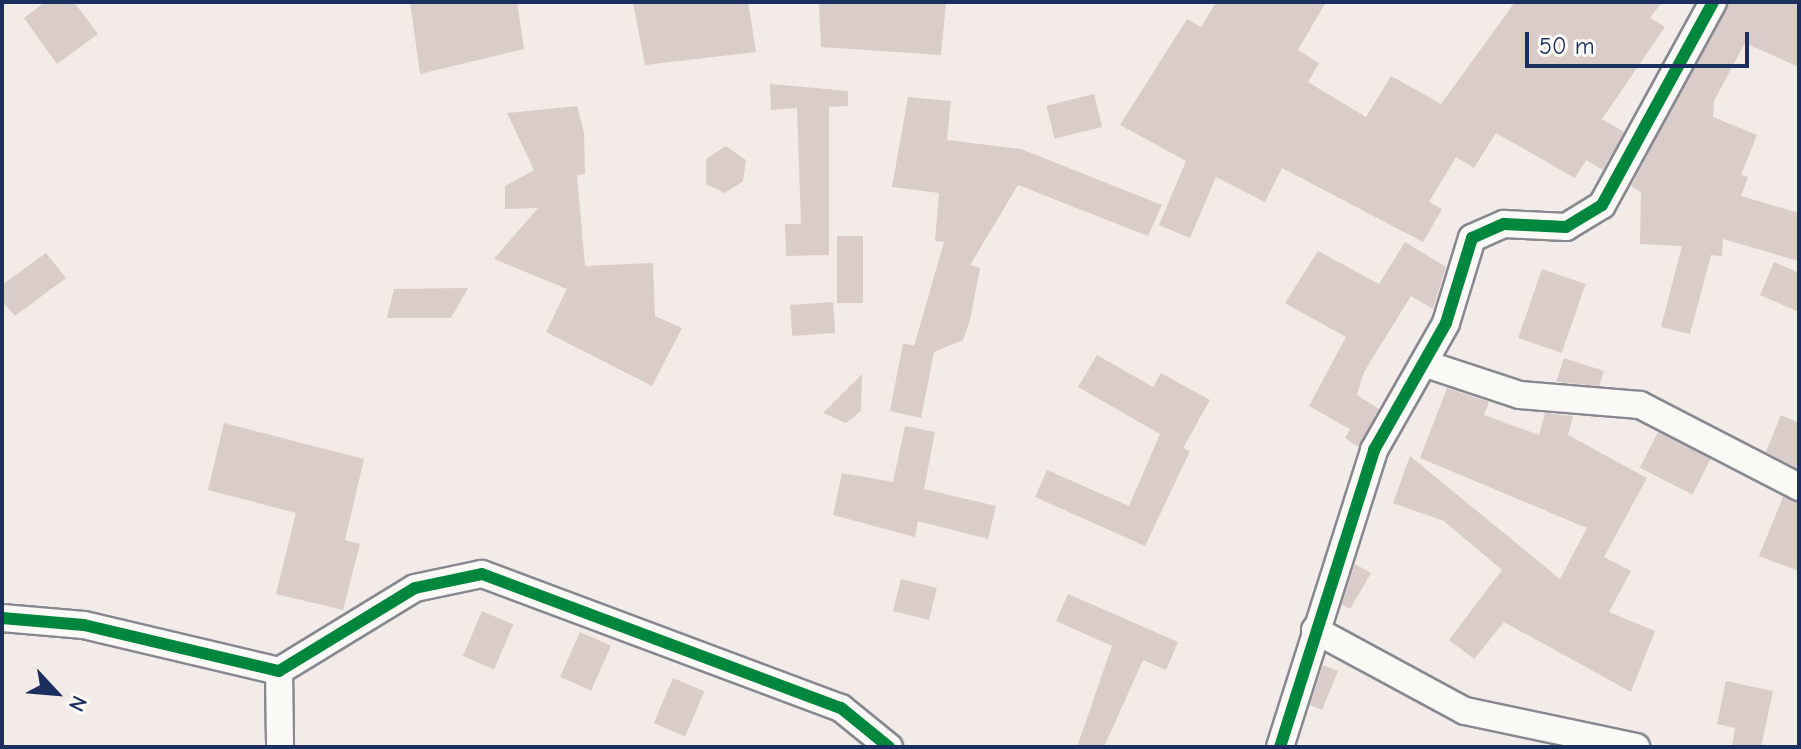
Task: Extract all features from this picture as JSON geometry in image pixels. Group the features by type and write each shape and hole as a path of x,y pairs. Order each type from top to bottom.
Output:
{"street":[{"path":"1280,747 1374,450 1426,364 1472,238 1504,224 1566,227 1602,205 1713,2"},
{"path":"1426,364 1520,395 1640,405 1799,487"},
{"path":"2,618 84,625 279,671 415,588 482,574 841,708 889,747"},
{"path":"1315,630 1465,711 1636,747"},
{"path":"279,671 280,747"}],"building":[{"path":"45,2 74,2 98,34 57,64 24,18"},
{"path":"410,2 517,2 524,49 420,74"},
{"path":"633,2 748,2 756,52 645,65"},
{"path":"819,2 946,2 941,55 821,47"},
{"path":"1216,2 1326,2 1298,50 1319,63 1308,82 1366,117 1391,76 1441,104 1515,2 1662,2 1650,18 1665,27 1602,119 1624,132 1603,170 1586,160 1575,178 1496,133 1474,168 1456,157 1429,202 1442,209 1423,242 1282,168 1265,202 1216,177 1190,238 1159,225 1186,161 1120,125 1187,19 1201,27"},
{"path":"1729,2 1799,2 1799,67 1745,43 1714,101 1713,117 1757,135 1741,175 1748,177 1741,196 1799,213 1799,261 1723,239 1722,256 1711,255 1690,334 1661,327 1682,246 1640,244 1641,192 1631,186"},
{"path":"770,84 848,91 848,106 829,107 829,255 786,256 785,224 801,224 797,108 771,110"},
{"path":"1094,94 1102,127 1055,139 1046,106"},
{"path":"908,97 951,101 947,140 1021,149 1162,205 1148,236 1018,185 970,265 980,268 970,320 963,340 934,352 921,418 890,411 903,343 914,346 944,242 935,241 939,193 892,187"},
{"path":"577,106 584,133 585,174 577,175 585,266 653,263 655,316 682,328 652,386 546,332 567,289 494,259 538,208 505,209 505,186 534,170 507,113"},
{"path":"726,146 746,160 743,181 725,193 706,184 706,159"},
{"path":"837,236 863,236 863,303 837,303"},
{"path":"1405,242 1446,267 1433,309 1411,296 1364,372 1357,395 1379,409 1358,447 1345,438 1350,429 1309,406 1346,337 1285,303 1318,251 1379,284"},
{"path":"46,253 66,278 15,316 2,301 2,285"},
{"path":"1774,262 1799,273 1799,312 1760,295"},
{"path":"1542,269 1585,284 1562,353 1518,338"},
{"path":"468,288 451,318 387,318 394,289"},
{"path":"833,302 835,333 792,336 790,305"},
{"path":"1097,355 1153,387 1161,373 1210,400 1183,448 1190,451 1145,546 1035,497 1047,470 1129,506 1160,434 1078,387"},
{"path":"1564,358 1604,371 1599,386 1556,382"},
{"path":"862,374 861,411 846,423 823,413"},
{"path":"1447,388 1489,402 1484,415 1539,435 1545,413 1573,416 1568,435 1647,478 1604,557 1631,571 1609,612 1655,631 1631,692 1504,622 1474,659 1449,640 1502,570 1444,521 1393,503 1410,456 1560,579 1587,528 1420,458"},
{"path":"1781,415 1799,423 1799,469 1766,452"},
{"path":"224,423 364,459 345,540 360,544 343,610 276,594 296,513 208,490"},
{"path":"905,426 935,432 924,489 996,506 988,539 918,521 915,537 833,515 842,473 893,482"},
{"path":"1658,432 1711,459 1692,494 1640,468"},
{"path":"1783,497 1799,503 1799,571 1759,556"},
{"path":"1355,564 1371,573 1350,609 1342,604"},
{"path":"901,579 937,588 929,620 893,611"},
{"path":"1068,594 1178,642 1166,670 1143,660 1104,747 1077,747 1112,646 1056,621"},
{"path":"482,611 513,624 494,669 463,656"},
{"path":"580,632 611,646 591,691 560,677"},
{"path":"1323,665 1338,671 1322,710 1310,705"},
{"path":"673,678 704,691 685,736 654,723"},
{"path":"1726,681 1773,691 1761,747 1732,747 1735,728 1717,724"}],"cycle path":[{"path":"1280,747 1374,450 1446,323 1472,238 1504,224 1566,227 1602,205 1713,2"},
{"path":"2,618 84,625 279,671 415,588 482,574 841,708 889,747"}]}
